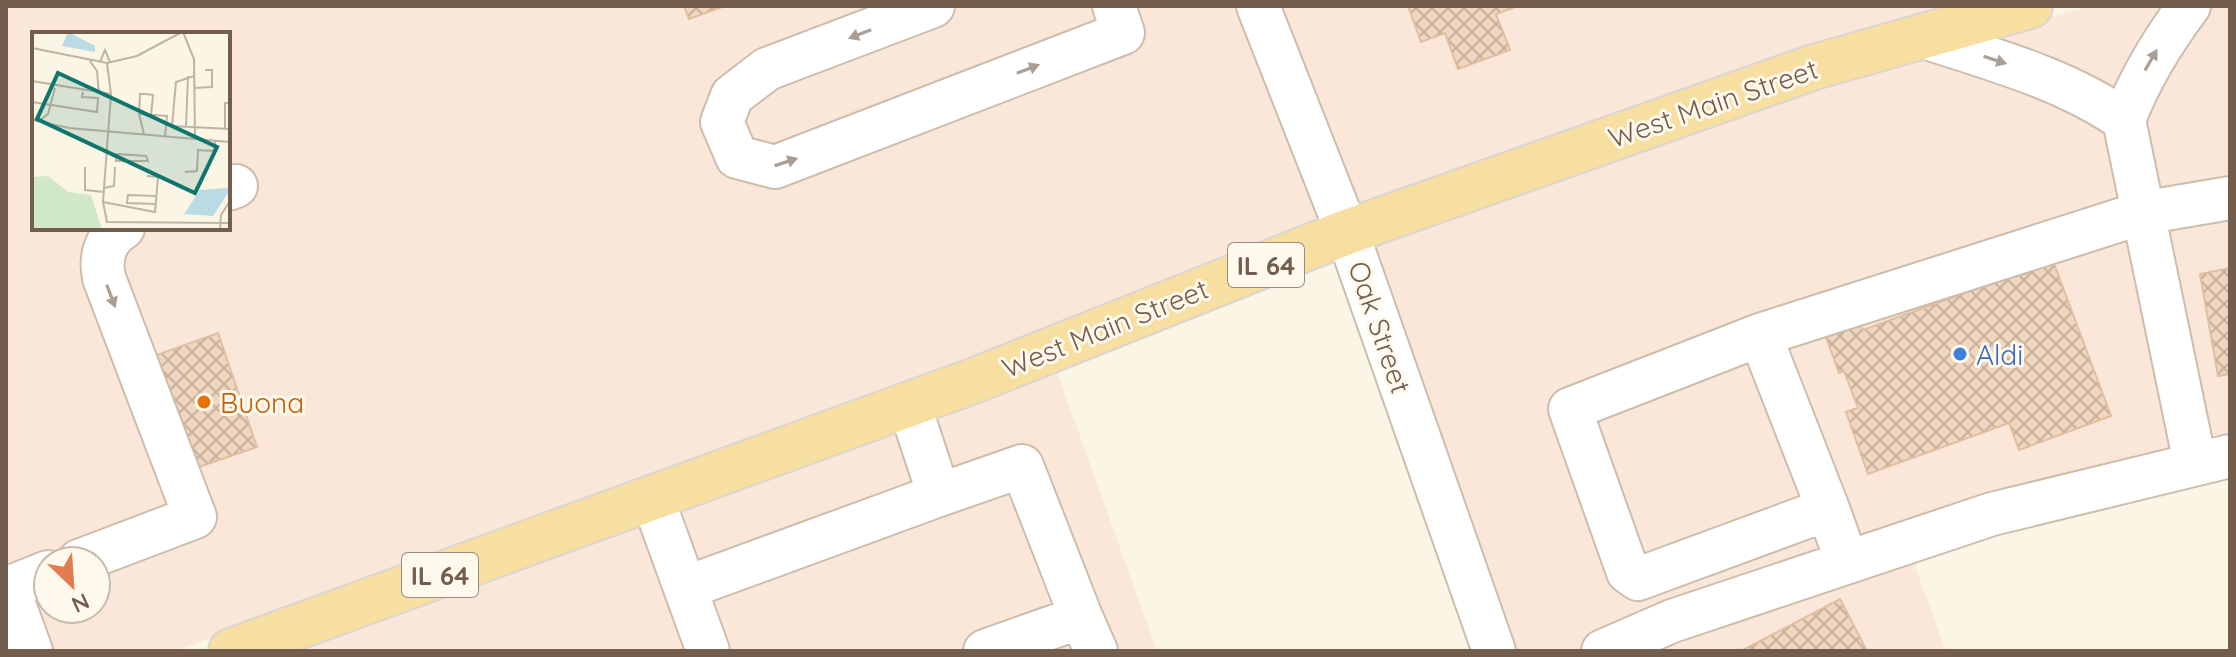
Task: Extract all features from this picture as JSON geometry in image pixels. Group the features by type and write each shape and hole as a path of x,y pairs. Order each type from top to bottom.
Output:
{"main road":[{"name":"West Main Street","path":"231,651 304,639 652,497 909,404 1347,232 1814,67 2030,6"}],"street":[{"path":"933,6 767,69 732,96 722,122 737,157 775,167 1123,33 1114,6"},
{"name":"Oak Street","path":"1258,6 1347,232 1494,651"},
{"path":"1603,651 1649,642 1672,621 1992,514 2212,459 2142,213 2124,120 2138,84 2161,43 2189,6"},
{"path":"1921,36 2013,66 2072,90 2124,120"},
{"path":"1828,509 1638,579 1628,572 1570,409 1760,335 2142,213 2230,198"},
{"path":"112,548 195,517 104,278 101,259 114,233 119,230"},
{"path":"1760,335 1847,562"},
{"path":"909,404 939,495"},
{"path":"685,588 1022,466 1088,634 985,651"},
{"path":"652,497 708,651"},
{"path":"31,651 7,585 32,577"}],"shaded area":[{"path":"6,6 1238,6 1322,221 788,430 175,651 6,651"},
{"path":"1274,6 1984,6 1356,211"},
{"path":"2230,6 2230,443 1901,527 1946,651 1509,651 1367,238 1849,68 2085,8"},
{"path":"1053,361 1157,651 269,651"}],"building":[{"path":"684,6 725,6 689,19"},
{"path":"1408,6 1518,6 1496,14 1510,50 1458,69 1445,33 1421,42"},
{"name":"Aldi","path":"2053,261 2111,416 2019,450 2009,423 1868,474 1846,412 1858,408 1844,371 1839,373 1826,337 1861,325 1863,330"},
{"path":"2230,268 2230,374 2218,376 2200,274"},
{"name":"Buona","path":"218,333 257,447 190,470 151,357"},
{"path":"1840,599 1867,651 1741,651"}],"place":[{"name":"Aldi","path":"1960,354"},
{"name":"Buona","path":"204,402"}]}
